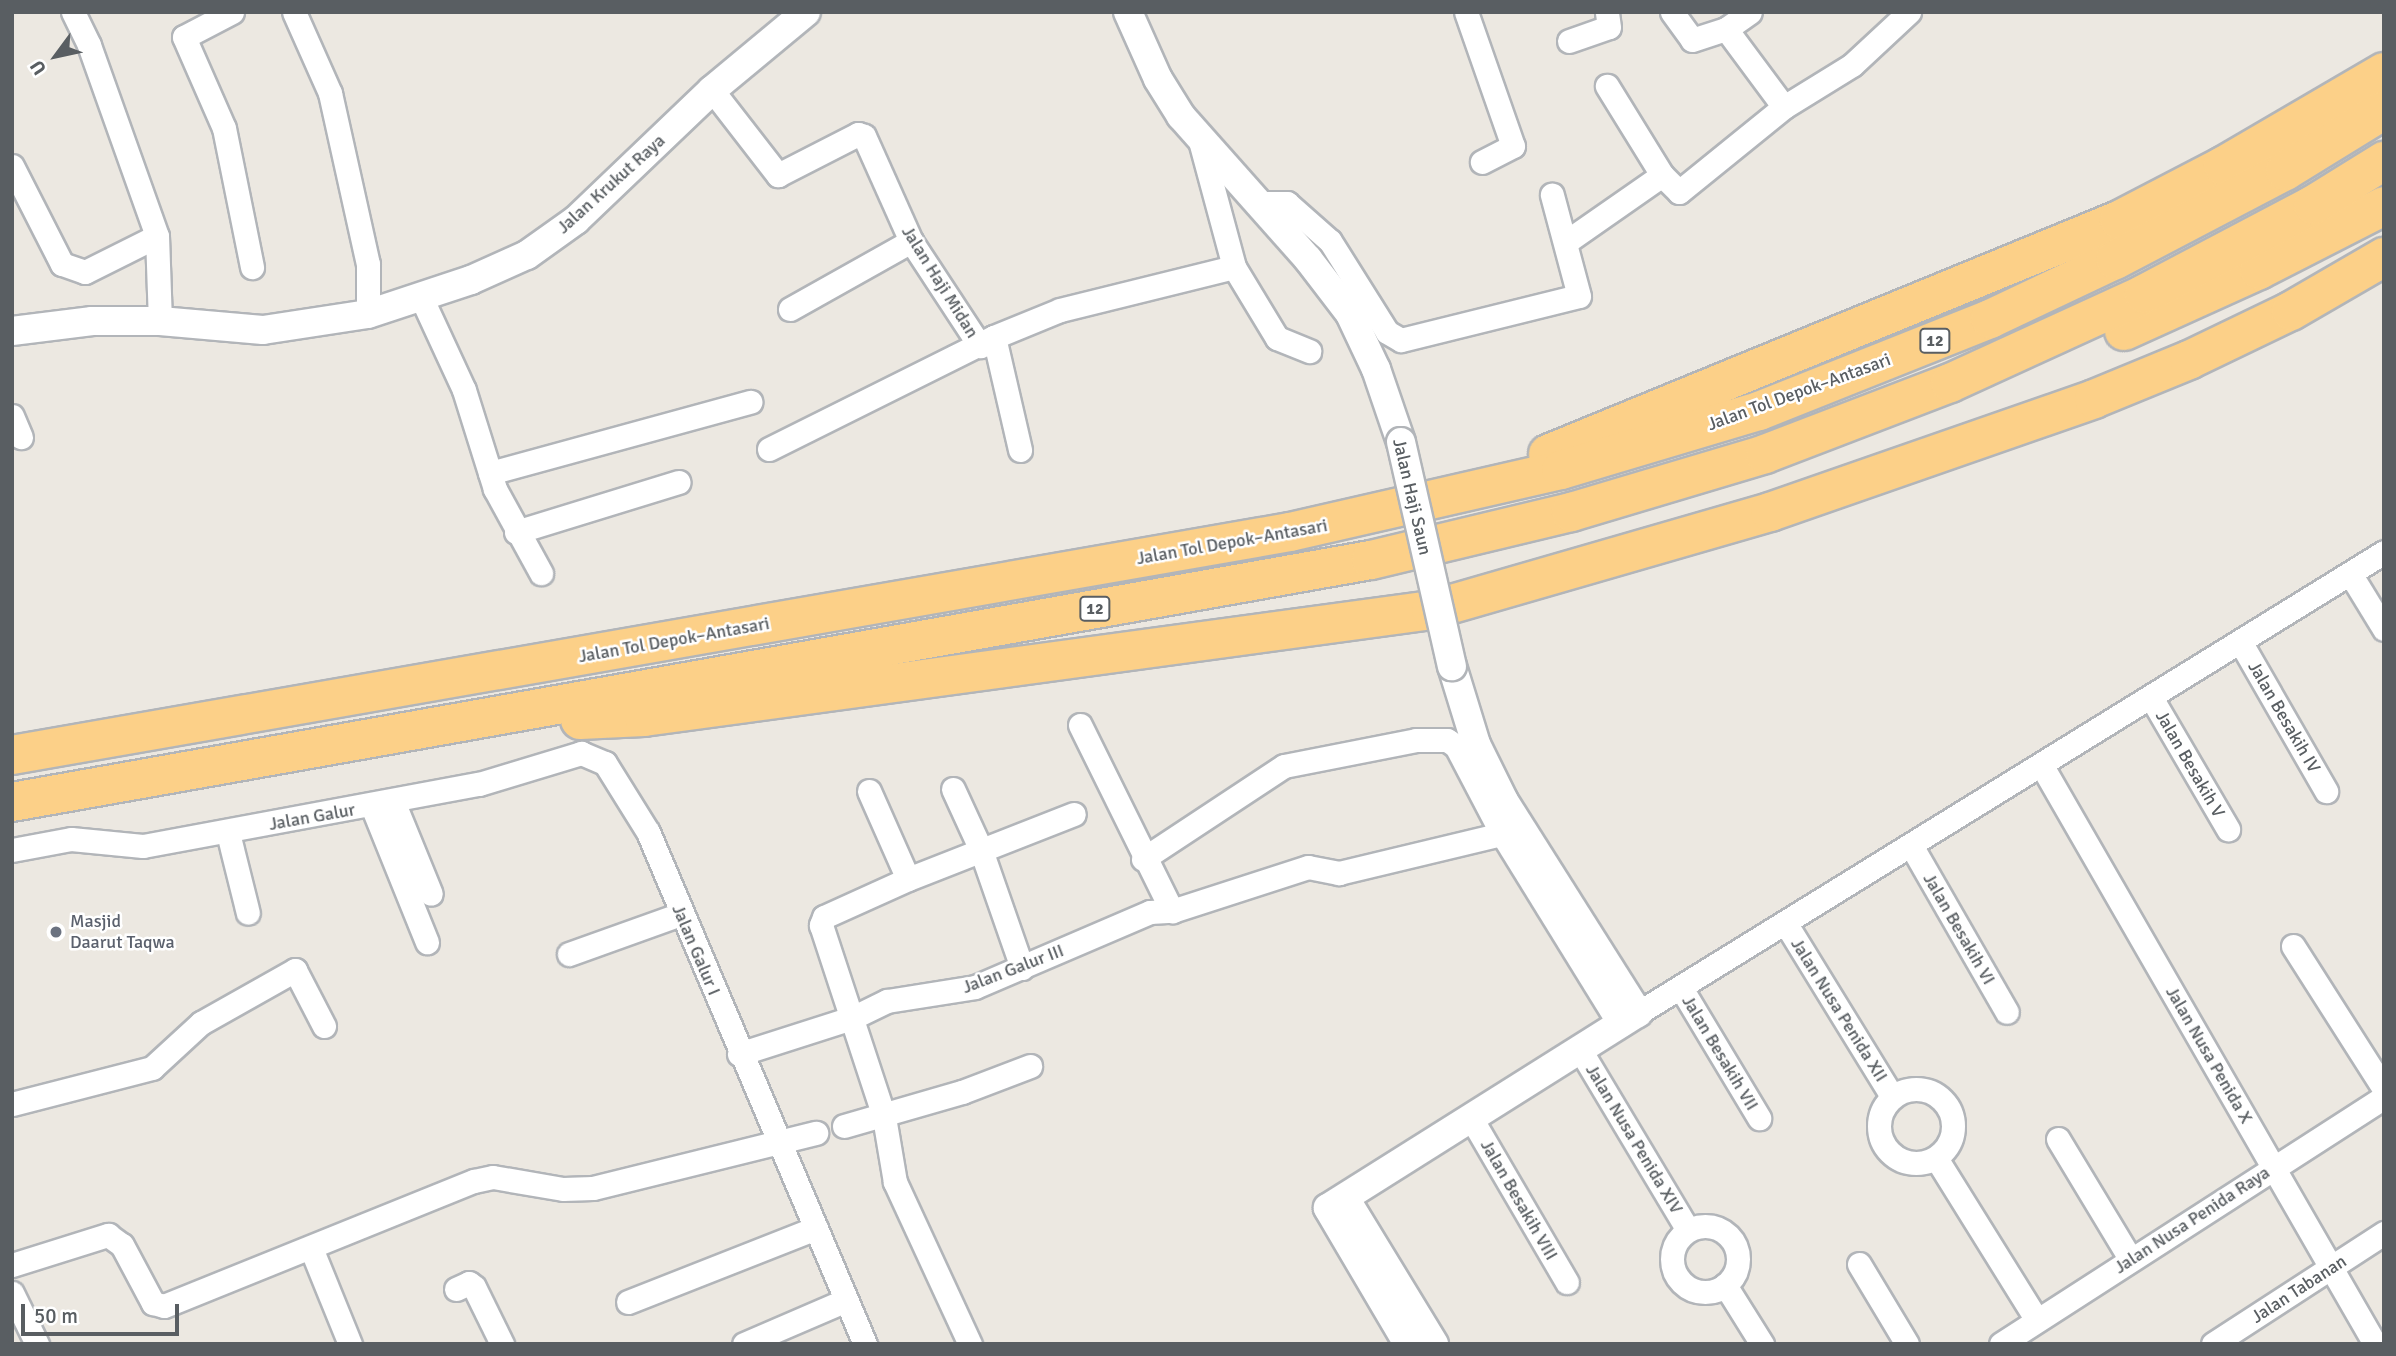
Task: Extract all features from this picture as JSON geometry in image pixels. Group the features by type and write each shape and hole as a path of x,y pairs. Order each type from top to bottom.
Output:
{"highway":[{"path":"1455,498 1599,430 2119,220 2224,166 2384,72"},
{"name":"Jalan Tol Depok–Antasari","path":"12,755 1276,535 1455,498 1759,411 1990,319 2260,184 2384,110"},
{"name":"12","path":"12,802 1371,560 1571,512 1752,458 1950,383 2144,294 2313,205 2384,161"},
{"path":"1950,383 2119,333 2259,270 2384,206"},
{"path":"436,725 644,717 1431,610 1770,512 2094,399 2280,316 2384,257"}],"street":[{"path":"73,12 157,236 160,321"},
{"path":"232,12 184,37 224,128 252,267"},
{"path":"293,12 330,93 368,264 368,314"},
{"name":"Jalan Krukut Raya","path":"12,331 92,321 160,321 263,330 368,314 422,299 527,255 576,220 712,90 806,12"},
{"name":"Jalan Haji Saun","path":"1128,12 1157,79 1198,136 1308,259 1350,314 1376,369 1401,442 1452,666 1476,744 1504,801 1629,1019"},
{"path":"1466,12 1513,146 1482,162"},
{"path":"1569,41 1609,27 1607,12"},
{"path":"1672,12 1692,40 1726,29 1749,12"},
{"path":"1607,86 1662,175 1679,192 1784,107 1853,65 1909,12"},
{"path":"1726,29 1784,107"},
{"name":"Jalan Haji Midan","path":"712,90 778,175 861,134 911,241 987,342"},
{"path":"1198,136 1234,267 1277,338 1309,351"},
{"path":"12,166 62,264 85,272 157,236"},
{"path":"1566,242 1662,175"},
{"path":"1256,203 1287,203 1330,241 1388,332 1401,340 1579,296 1552,195"},
{"path":"790,309 911,241"},
{"path":"769,449 987,342 1060,310 1234,267"},
{"path":"422,299 464,390 490,473 516,532 541,573"},
{"path":"987,342 1020,450"},
{"path":"490,473 750,401"},
{"path":"516,532 679,482"},
{"path":"1336,1204 1579,1048 1912,847 2384,552"},
{"path":"2351,575 2384,629"},
{"name":"Jalan Besakih IV","path":"2241,643 2326,791"},
{"name":"Jalan Besakih V","path":"2152,699 2228,829"},
{"path":"1080,725 1143,859 1171,911"},
{"path":"1143,859 1284,766 1436,738 1456,746 1502,834 1629,1019"},
{"name":"Jalan Galur","path":"12,850 71,839 143,846 228,833 479,784 581,753 606,763"},
{"name":"Jalan Galur I","path":"606,763 648,832 776,1142 865,1344"},
{"name":"Jalan Nusa Penida X","path":"2042,766 2375,1344"},
{"path":"953,789 981,850 1022,968"},
{"path":"869,791 908,879"},
{"path":"383,804 431,894"},
{"path":"383,804 427,942"},
{"path":"970,1344 895,1182 884,1117 821,922 908,879 1074,814"},
{"path":"228,833 248,913"},
{"name":"Jalan Galur III","path":"740,1054 852,1018 887,1001 968,989 1150,912 1171,911 1308,867 1339,873 1502,834"},
{"name":"Jalan Besakih VI","path":"1912,847 2007,1012"},
{"path":"569,954 681,914"},
{"name":"Jalan Nusa Penida XII","path":"1786,924 1892,1096"},
{"path":"2293,946 2384,1089"},
{"path":"12,1104 152,1068 201,1023 295,970 324,1026"},
{"name":"Jalan Besakih VII","path":"1681,988 1759,1118"},
{"name":"Jalan Nusa Penida XIV","path":"1579,1048 1688,1230"},
{"path":"844,1126 884,1117 1030,1066"},
{"path":"1918,1088 1942,1099 1953,1123 1952,1137 1936,1158 1903,1161 1885,1147 1879,1126 1892,1096 1918,1088"},
{"name":"Jalan Nusa Penida Raya","path":"2001,1344 2384,1097"},
{"name":"Jalan Besakih VIII","path":"1471,1118 1567,1282"},
{"path":"12,1265 108,1235 122,1245 153,1303 164,1306 474,1181 493,1178 563,1189 593,1188 816,1133"},
{"path":"2058,1139 2130,1260"},
{"path":"1936,1158 2038,1320"},
{"path":"1336,1204 1408,1344"},
{"path":"1336,1204 1434,1344"},
{"path":"1707,1225 1732,1240 1737,1269 1726,1285 1703,1292 1682,1282 1675,1272 1674,1249 1688,1230 1707,1225"},
{"path":"628,1302 816,1228"},
{"name":"Jalan Tabanan","path":"2213,1344 2384,1233"},
{"path":"311,1248 350,1344"},
{"path":"1859,1264 1906,1344"},
{"path":"456,1289 469,1283 474,1287 502,1344"},
{"path":"1726,1285 1762,1344"},
{"path":"12,1293 37,1344"},
{"path":"744,1344 846,1300"}],"place":[{"name":"Masjid Daarut Taqwa","path":"56,932"}]}
